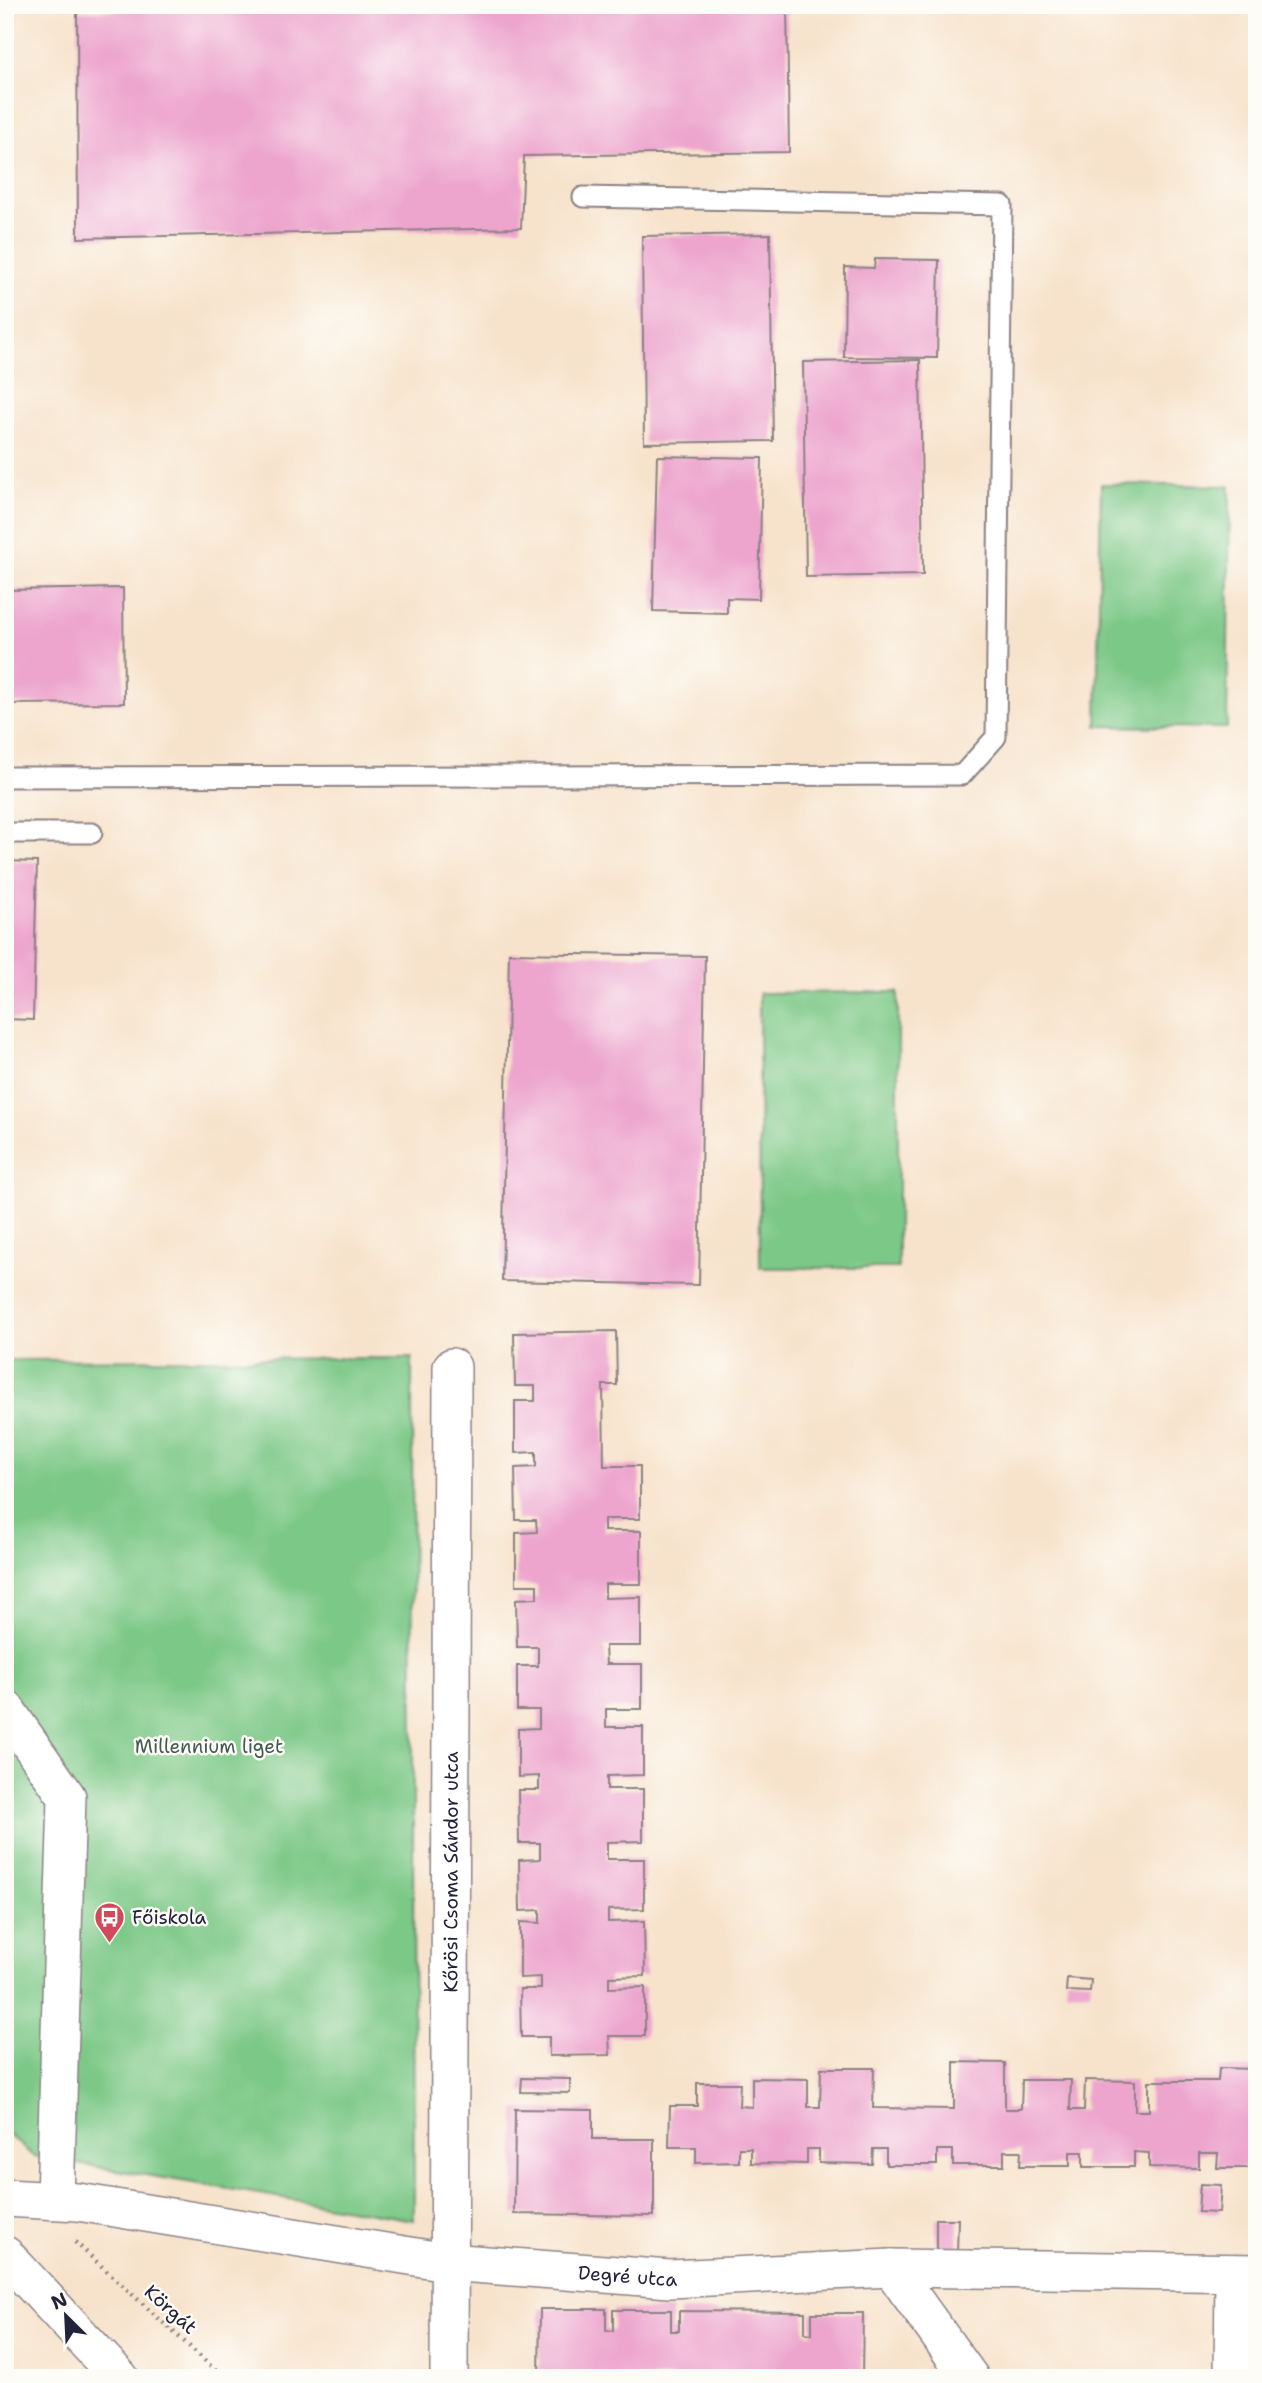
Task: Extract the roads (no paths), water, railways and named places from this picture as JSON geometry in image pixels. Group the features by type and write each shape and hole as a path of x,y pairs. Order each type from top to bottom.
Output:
{"street":[{"name":"Kőrösi Csoma Sándor utca","path":"449,2378 447,2262 452,1367"},
{"path":"5,1708 67,1797 55,2200"},
{"name":"Degré utca","path":"5,2198 55,2200 447,2262 670,2279 891,2268 1245,2273"},
{"path":"5,2255 120,2378"},
{"path":"891,2268 969,2377"},
{"path":"1233,2378 1245,2273"}],"lane":[{"path":"5,777 962,775 996,737 1002,205 583,197"},
{"path":"5,833 92,832"}],"place":[{"name":"Főiskola","path":"109,1944"}],"park label":[{"name":"Millennium liget","path":"209,1746"}]}
